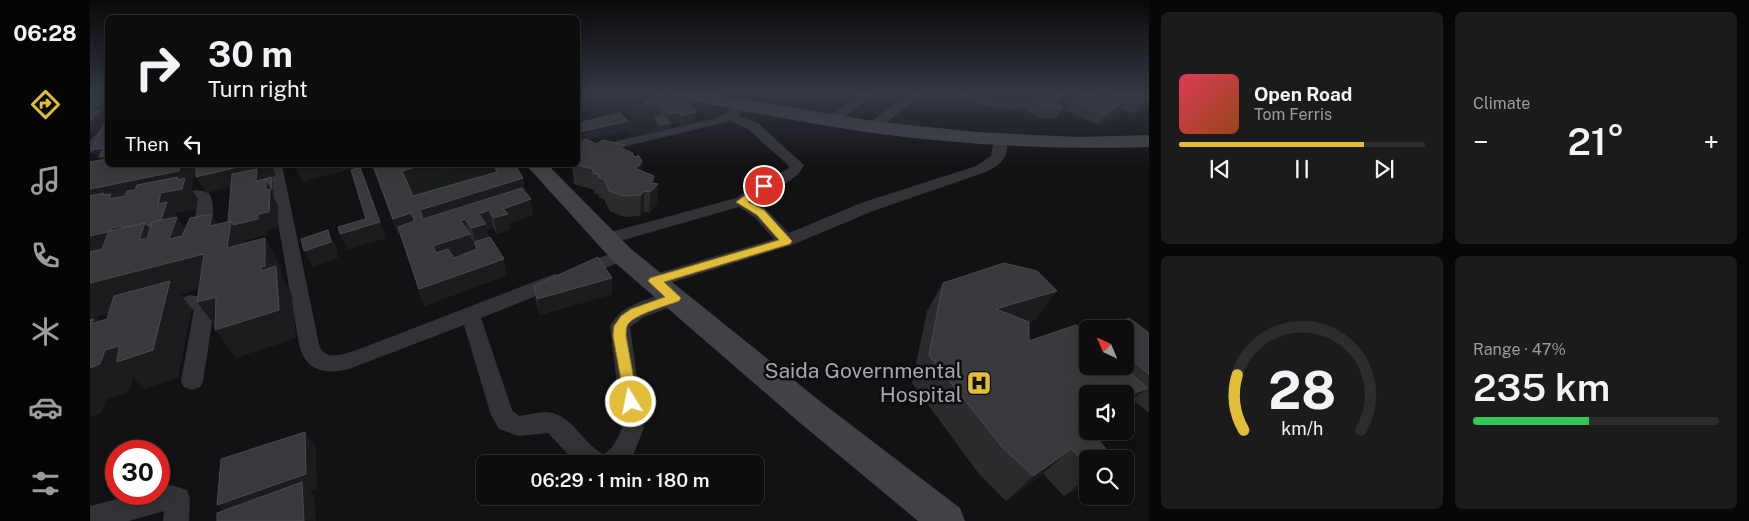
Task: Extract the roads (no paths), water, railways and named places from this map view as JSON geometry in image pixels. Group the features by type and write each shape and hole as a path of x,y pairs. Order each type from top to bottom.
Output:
{"street":[{"path":"580,154 704,126 718,118"},
{"path":"275,167 309,344 314,356 327,364 342,363 470,314 614,247 695,213 741,202 759,189 794,172 797,165 744,118"},
{"path":"816,118 872,127 1000,140 1065,143 1149,141"},
{"path":"872,127 884,118"},
{"path":"91,143 105,135"},
{"path":"620,455 633,428 620,326 625,319 636,313 664,290 866,208 983,168 998,157 1002,147 1000,140"},
{"path":"538,167 614,247 810,412 947,521"},
{"path":"158,202 203,195 205,199 200,238 183,244"},
{"path":"741,202 760,212 786,241"},
{"path":"145,317 173,310 190,302 202,303 204,310 192,381"},
{"path":"470,314 502,415 508,425 514,427 549,422 555,424 585,455"},
{"path":"90,519 171,497 178,499 176,521"}],"place":[{"name":"Saida Governmental Hospital","path":"979,383"}]}
